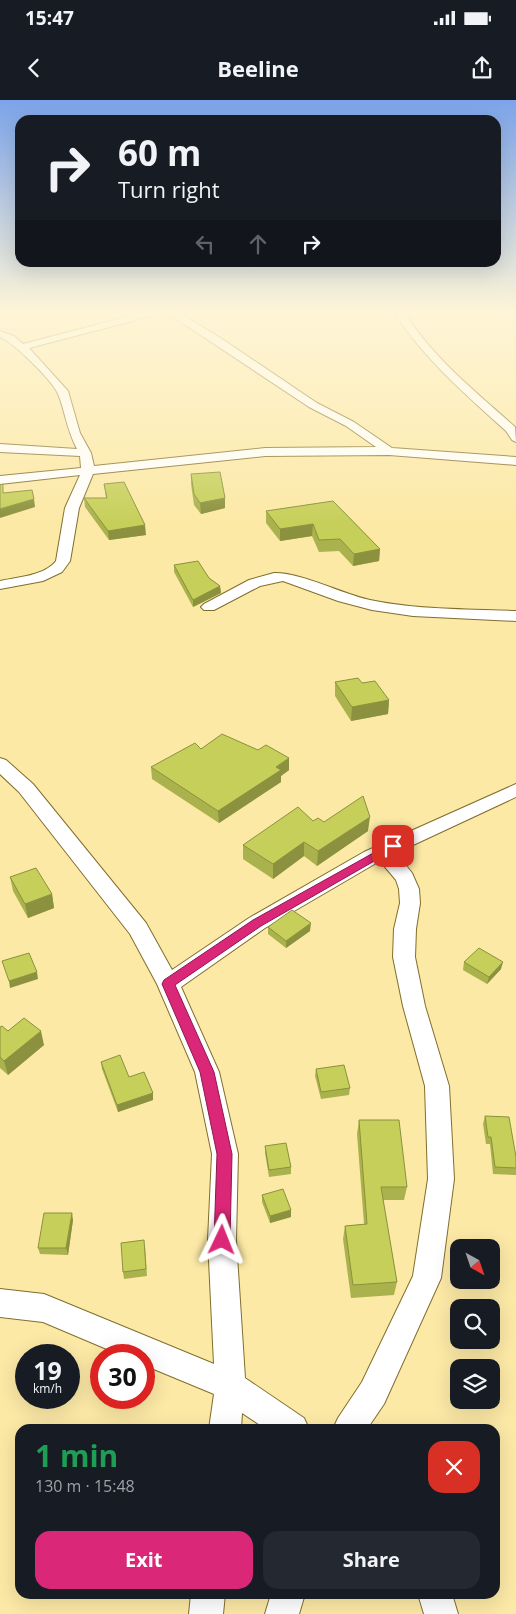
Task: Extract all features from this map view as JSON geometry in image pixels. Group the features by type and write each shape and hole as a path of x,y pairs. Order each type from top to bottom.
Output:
{"street":[{"path":"0,584 38,578 57,569 62,561 72,508 88,470 85,453 74,433 63,391 55,383"},
{"path":"280,383 313,405 350,424 389,451"},
{"path":"460,383 511,429 516,438"},
{"path":"0,448 85,453"},
{"path":"0,480 265,452 389,451 516,461"},
{"path":"209,606 275,576 284,577 342,598 372,605 412,611 516,616"},
{"path":"0,764 26,788 138,929 168,984 207,1072 225,1154 222,1240 230,1386 226,1424"},
{"path":"168,984 257,923 382,851 516,790"},
{"path":"352,1424 373,1393 427,1278 441,1179 438,1086 414,1006 404,957 405,929 410,903 409,889 405,878 382,851"},
{"path":"0,1303 44,1308 230,1386 286,1424"},
{"path":"206,1614 208,1599"},
{"path":"282,1614 286,1599"},
{"path":"436,1599 441,1614"}],"building":[{"path":"220,472 225,498 200,503 194,494 191,474"},
{"path":"124,482 145,525 108,531 84,498 107,498 104,484"},
{"path":"3,484 3,493 32,490 34,499 0,509 0,485"},
{"path":"333,501 380,549 354,554 340,539 319,540 313,524 280,529 266,511"},
{"path":"198,561 209,578 220,586 193,600 174,565"},
{"path":"358,678 362,683 375,681 389,700 352,707 335,682"},
{"path":"222,734 258,750 266,745 289,758 276,767 281,770 218,811 151,767 195,743 201,749"},
{"path":"363,796 370,817 318,851 304,842 273,864 243,845 298,807 313,821 318,818 324,822"},
{"path":"36,868 52,894 25,904 10,877"},
{"path":"292,910 311,923 286,941 268,927"},
{"path":"479,948 503,962 489,977 464,962"},
{"path":"29,953 37,972 9,981 2,961"},
{"path":"24,1018 41,1031 4,1061 0,1057 0,1027 2,1026 8,1031"},
{"path":"120,1055 129,1077 144,1072 153,1093 117,1105 101,1062"},
{"path":"344,1065 350,1088 321,1092 316,1069"},
{"path":"485,1116 509,1117 516,1168 495,1167 491,1137 488,1137"},
{"path":"359,1120 399,1120 407,1187 381,1187 397,1282 353,1285 345,1226 367,1224"},
{"path":"286,1143 291,1167 269,1170 265,1146"},
{"path":"283,1189 291,1210 270,1216 262,1195"},
{"path":"44,1213 72,1213 66,1248 38,1248"},
{"path":"144,1240 146,1269 123,1272 121,1243"}],"route":[{"path":"222,1240 225,1154 207,1072 168,984 257,923 321,885 393,846"}]}
